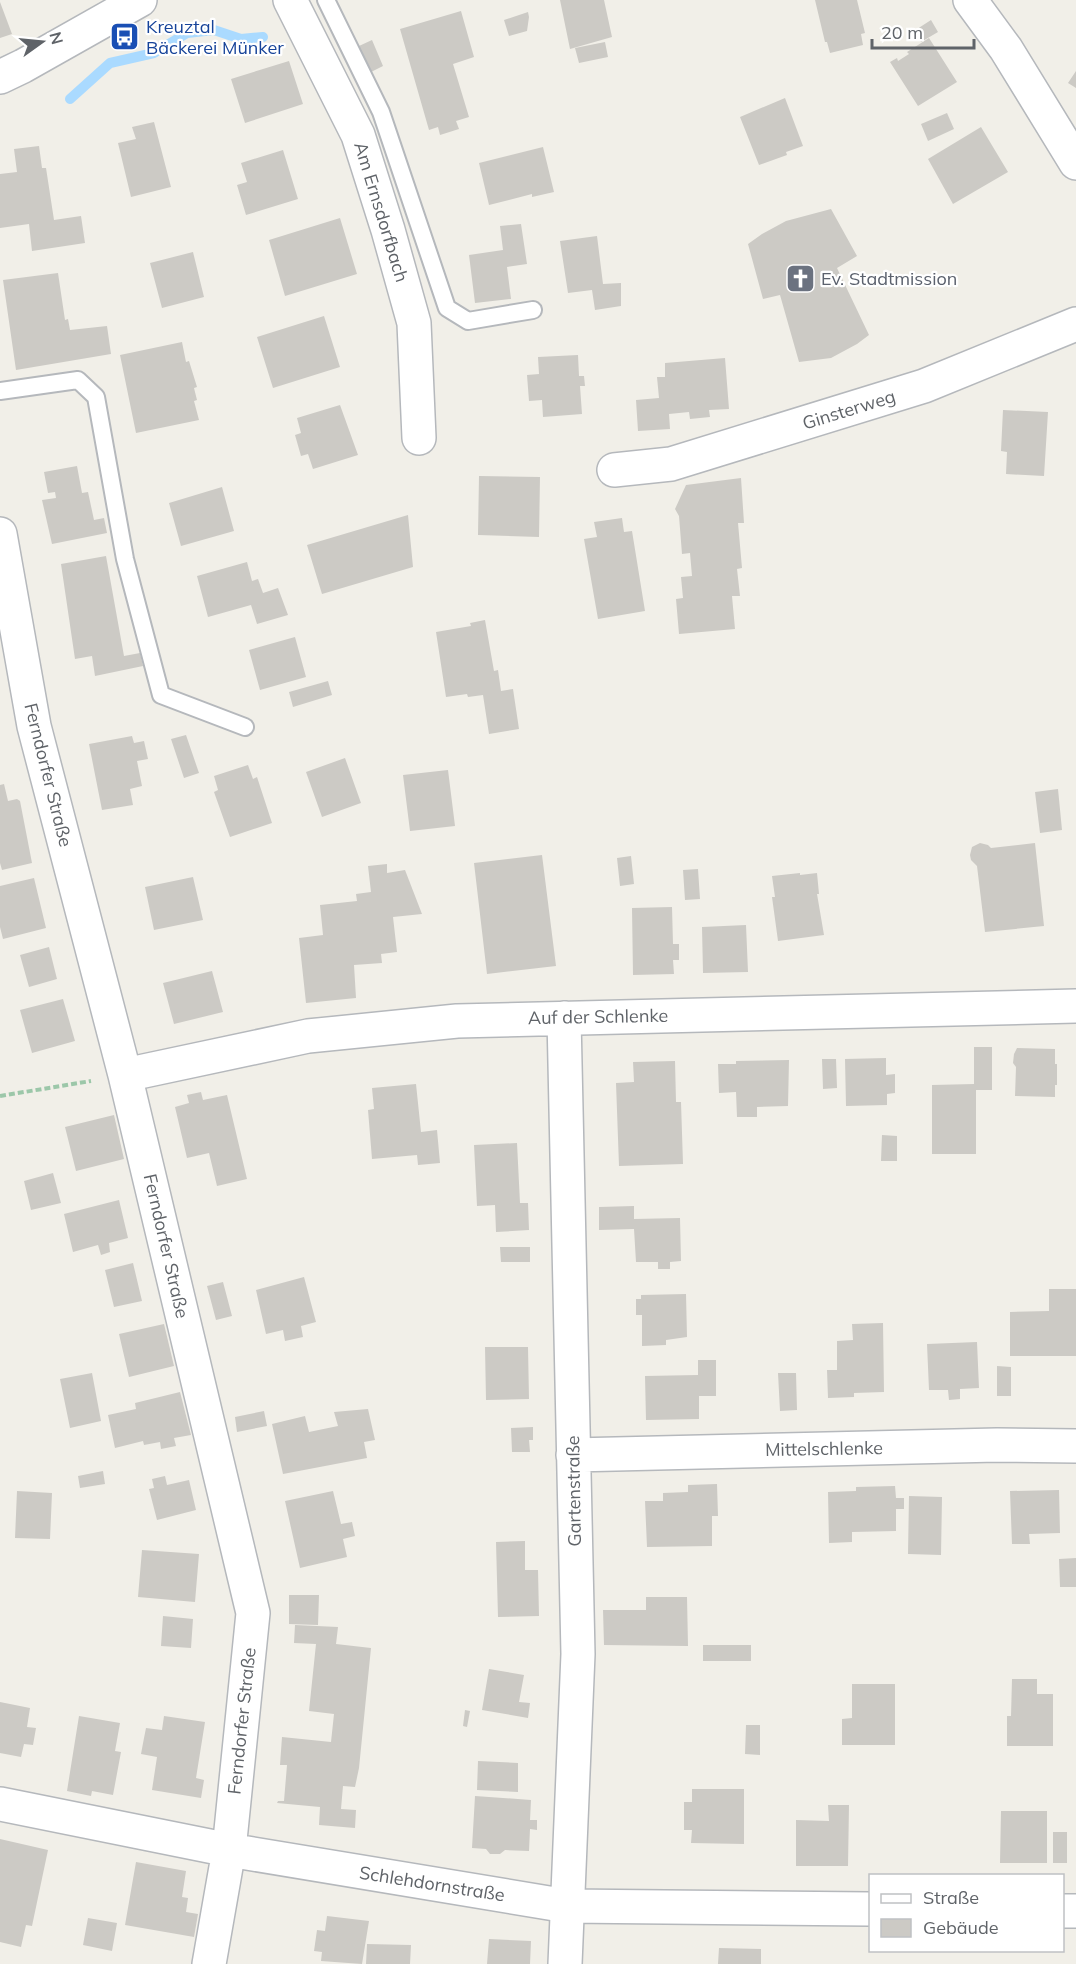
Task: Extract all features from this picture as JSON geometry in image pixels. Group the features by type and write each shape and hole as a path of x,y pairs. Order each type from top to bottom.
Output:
{"street":[{"name":"Am Ernsdorfbach","path":"290,0 358,135 388,230 414,323 419,438"},
{"path":"970,0 1006,49 1076,163"},
{"path":"0,77 23,66 127,3"},
{"name":"Ginsterweg","path":"614,470 671,464 924,386 1076,324"},
{"name":"Ferndorfer Straße","path":"0,534 34,726 125,1075 253,1613 229,1850 209,1964"},
{"name":"Auf der Schlenke","path":"125,1075 308,1036 457,1021 1076,1006"},
{"name":"Gartenstraße","path":"564,1018 578,1654 564,1964"},
{"name":"Mittelschlenke","path":"573,1455 997,1445 1076,1446"},
{"name":"Schlehdornstraße","path":"0,1804 229,1850 567,1906 869,1909"}],"lane":[{"path":"326,0 381,112 447,308 468,321 533,310"},
{"path":"0,391 78,380 96,397 125,559 161,695 244,727"}],"path":[{"path":"0,1096 125,1075"}],"building":[{"path":"560,0 604,0 612,37 570,49"},
{"path":"815,0 857,0 865,33 861,34 863,45 830,53 827,42 825,42"},
{"path":"0,2 12,34 0,38"},
{"path":"461,11 474,57 453,64 469,117 456,121 459,129 440,135 438,127 429,130 400,29"},
{"path":"528,12 527,31 509,36 504,20"},
{"path":"931,20 938,32 921,42 914,31"},
{"path":"929,38 957,82 918,106 890,62 897,58 898,61 909,54 907,52"},
{"path":"372,40 383,66 371,72 359,46"},
{"path":"605,42 608,57 579,63 575,48"},
{"path":"289,61 303,104 245,123 231,79"},
{"path":"1076,71 1076,88 1068,83"},
{"path":"785,98 803,146 786,152 787,155 759,165 740,117"},
{"path":"947,113 954,129 928,141 921,124"},
{"path":"154,122 171,187 131,197 118,143 136,139 132,127"},
{"path":"981,127 1008,172 953,204 928,159"},
{"path":"39,146 42,168 46,168 54,220 81,216 85,243 32,251 29,224 0,228 0,174 17,172 14,149"},
{"path":"543,147 554,192 532,197 532,194 489,205 479,163"},
{"path":"283,150 298,199 246,215 237,185 247,182 241,163"},
{"name":"Ev. Stadtmission","path":"831,209 857,256 837,268 869,335 831,358 799,362 780,295 763,299 748,244 786,221"},
{"path":"340,218 357,274 285,296 269,240"},
{"path":"521,224 527,264 507,267 511,299 475,303 469,255 503,250 500,226"},
{"path":"597,236 603,284 621,283 621,306 595,310 592,290 568,293 560,241"},
{"path":"193,252 204,297 162,308 150,263"},
{"path":"58,273 65,320 68,319 70,330 107,326 111,354 16,370 3,280"},
{"path":"324,316 340,367 273,388 257,337"},
{"path":"182,342 186,362 189,361 197,387 194,388 197,400 194,401 199,420 136,433 120,355"},
{"path":"578,355 579,376 584,376 585,386 580,386 582,414 543,417 542,400 529,401 527,375 539,374 538,357"},
{"path":"725,358 729,409 709,410 710,417 690,419 689,412 669,414 670,429 638,431 636,400 659,398 657,377 665,377 665,363"},
{"path":"340,405 358,455 313,469 308,454 301,456 295,435 301,433 297,418"},
{"path":"1003,410 1048,412 1044,476 1006,474 1007,452 1001,451"},
{"path":"77,466 82,493 88,492 94,520 104,518 107,533 52,544 42,500 56,498 55,492 48,493 44,472"},
{"path":"479,476 540,477 539,537 478,535"},
{"path":"741,478 744,523 738,523 742,568 737,569 740,596 732,596 735,629 679,634 676,599 683,598 681,577 692,576 690,553 682,554 679,516 675,509 686,485"},
{"path":"222,487 234,531 181,546 169,503"},
{"path":"408,515 413,567 322,594 307,545"},
{"path":"622,518 624,532 632,531 645,611 598,619 584,539 597,537 594,522"},
{"path":"106,556 124,656 140,653 143,666 95,676 92,656 75,659 61,564"},
{"path":"247,562 252,581 258,579 263,593 278,588 288,615 257,624 251,605 208,617 197,576"},
{"path":"485,620 494,671 498,670 501,691 513,689 519,729 489,734 483,695 468,697 467,694 446,697 436,632 471,626 470,623"},
{"path":"295,637 306,677 260,690 249,650"},
{"path":"328,681 332,695 293,707 289,692"},
{"path":"186,735 199,773 184,778 171,739"},
{"path":"132,736 134,743 144,741 148,759 137,761 142,786 130,789 133,805 102,810 89,744"},
{"path":"345,758 361,803 322,817 306,772"},
{"path":"248,765 253,779 257,777 272,823 230,837 214,792 218,790 214,776"},
{"path":"448,770 455,826 410,831 403,775"},
{"path":"4,784 8,801 17,799 20,801 32,863 2,870 0,863 0,785"},
{"path":"1058,789 1062,830 1040,833 1035,792"},
{"path":"980,843 991,848 1035,843 1044,926 985,932 977,866 971,860 970,855 972,847"},
{"path":"542,855 556,966 487,974 474,863"},
{"path":"631,856 634,884 620,886 617,858"},
{"path":"387,864 387,873 405,870 422,914 393,917 397,952 381,954 382,963 354,965 356,998 306,1003 299,938 323,935 320,905 357,901 356,894 371,892 368,866"},
{"path":"698,869 700,899 685,900 683,870"},
{"path":"800,873 800,875 817,873 819,894 817,894 824,935 778,941 772,897 775,897 772,876"},
{"path":"193,877 203,920 154,930 145,887"},
{"path":"34,878 46,928 3,939 0,927 0,886"},
{"path":"672,907 673,944 679,944 679,960 673,960 674,974 633,975 632,908"},
{"path":"746,925 748,972 703,973 702,927"},
{"path":"49,947 57,979 29,987 20,955"},
{"path":"212,971 223,1012 174,1024 163,983"},
{"path":"63,999 75,1041 32,1053 20,1010"},
{"path":"974,1047 992,1047 992,1090 976,1090 976,1154 932,1154 932,1085 974,1084"},
{"path":"1017,1048 1055,1049 1057,1085 1055,1085 1055,1097 1015,1096 1016,1067 1013,1063"},
{"path":"886,1058 886,1075 895,1074 895,1093 887,1094 887,1105 846,1106 845,1059"},
{"path":"822,1059 836,1059 837,1088 823,1089"},
{"path":"789,1060 788,1106 757,1107 757,1117 737,1117 736,1092 719,1093 718,1064 736,1064 736,1061"},
{"path":"675,1061 676,1102 681,1102 683,1164 619,1166 616,1083 634,1082 633,1062"},
{"path":"416,1084 421,1132 437,1130 440,1163 418,1165 417,1155 372,1159 368,1110 374,1109 372,1088"},
{"path":"201,1092 203,1100 227,1095 247,1179 217,1186 209,1153 187,1158 175,1107 189,1103 187,1095"},
{"path":"114,1115 124,1159 76,1171 65,1127"},
{"path":"882,1135 897,1136 897,1161 881,1161"},
{"path":"517,1143 520,1203 528,1203 529,1230 496,1232 495,1205 477,1206 474,1145"},
{"path":"53,1173 61,1203 31,1210 24,1181"},
{"path":"119,1200 128,1238 109,1243 110,1252 101,1255 98,1245 73,1252 64,1214"},
{"path":"634,1206 634,1219 680,1218 681,1261 670,1262 670,1269 658,1269 658,1262 636,1262 634,1229 599,1230 599,1207"},
{"path":"500,1247 530,1247 530,1262 501,1262"},
{"path":"133,1263 142,1301 114,1307 105,1270"},
{"path":"304,1277 316,1322 301,1326 303,1337 285,1341 283,1330 266,1334 256,1290"},
{"path":"223,1282 232,1316 216,1320 207,1286"},
{"path":"1049,1289 1076,1289 1076,1356 1010,1356 1010,1312 1049,1311"},
{"path":"686,1294 687,1337 666,1340 666,1345 642,1346 642,1315 636,1315 636,1299 641,1299 641,1295"},
{"path":"883,1323 884,1392 854,1393 854,1397 828,1398 827,1370 837,1370 837,1341 853,1340 852,1324"},
{"path":"164,1324 174,1366 129,1377 119,1334"},
{"path":"977,1342 979,1388 960,1389 960,1399 949,1400 948,1390 929,1390 927,1344"},
{"path":"485,1347 528,1347 529,1399 486,1400"},
{"path":"698,1360 716,1360 716,1396 699,1396 699,1419 646,1420 645,1376 698,1375"},
{"path":"997,1366 1011,1367 1011,1396 997,1396"},
{"path":"92,1373 101,1421 70,1428 60,1379"},
{"path":"778,1373 796,1373 797,1410 780,1411"},
{"path":"180,1392 191,1435 174,1438 176,1446 161,1449 160,1442 144,1445 143,1441 115,1448 108,1415 136,1409 135,1403"},
{"path":"368,1409 375,1440 364,1442 367,1458 283,1474 272,1424 305,1416 309,1432 338,1426 334,1412"},
{"path":"264,1411 267,1426 237,1432 235,1417"},
{"path":"533,1427 533,1440 529,1440 530,1452 512,1452 511,1428"},
{"path":"103,1471 105,1484 80,1488 78,1476"},
{"path":"165,1476 167,1485 189,1480 196,1510 157,1520 149,1489 154,1488 152,1479"},
{"path":"717,1484 718,1516 712,1516 712,1546 647,1547 645,1501 663,1501 663,1493 688,1492 688,1485"},
{"path":"895,1486 896,1498 904,1498 904,1509 896,1509 896,1531 852,1532 852,1542 829,1543 828,1492 856,1491 856,1487"},
{"path":"1059,1490 1060,1533 1029,1534 1030,1544 1012,1544 1010,1491"},
{"path":"17,1491 52,1493 50,1539 15,1538"},
{"path":"333,1491 341,1524 352,1522 355,1536 343,1539 347,1557 300,1568 285,1501"},
{"path":"909,1496 942,1497 941,1555 908,1554"},
{"path":"525,1541 525,1570 538,1570 539,1616 498,1617 496,1542"},
{"path":"142,1550 199,1554 195,1602 138,1597"},
{"path":"1076,1558 1076,1587 1060,1587 1059,1559"},
{"path":"289,1595 319,1595 318,1625 289,1624"},
{"path":"646,1597 687,1597 688,1646 604,1645 603,1610 646,1610"},
{"path":"163,1616 193,1619 191,1648 161,1646"},
{"path":"295,1625 338,1627 336,1644 371,1648 359,1768 355,1787 343,1786 341,1809 356,1810 355,1828 319,1825 320,1807 277,1803 284,1801 287,1765 280,1765 282,1737 331,1742 334,1714 309,1711 316,1644 294,1643"},
{"path":"703,1645 751,1645 751,1661 703,1661"},
{"path":"489,1669 524,1675 519,1702 530,1703 528,1718 482,1710"},
{"path":"1012,1679 1037,1679 1037,1694 1053,1694 1053,1746 1007,1746 1007,1716 1011,1716"},
{"path":"852,1684 895,1684 895,1745 842,1745 842,1719 852,1718"},
{"path":"0,1702 30,1708 27,1727 36,1728 33,1745 24,1744 21,1757 0,1753"},
{"path":"465,1710 470,1711 467,1727 463,1726"},
{"path":"79,1716 120,1723 115,1751 121,1752 113,1795 92,1791 91,1796 67,1791"},
{"path":"164,1716 205,1722 196,1778 204,1780 201,1798 152,1790 157,1757 141,1754 146,1728 162,1730"},
{"path":"746,1725 760,1725 760,1755 745,1754"},
{"path":"478,1761 518,1763 518,1792 477,1790"},
{"path":"692,1789 744,1789 744,1844 691,1843 692,1830 684,1830 684,1802 692,1802"},
{"path":"475,1796 531,1800 530,1820 537,1820 537,1830 530,1829 529,1851 505,1850 500,1854 490,1854 486,1849 472,1848"},
{"path":"828,1805 849,1805 848,1866 796,1866 796,1820 829,1821"},
{"path":"1001,1811 1047,1811 1047,1863 1000,1863"},
{"path":"1053,1832 1067,1832 1067,1863 1053,1863"},
{"path":"0,1839 48,1850 32,1926 26,1925 21,1947 0,1942"},
{"path":"136,1862 186,1871 182,1897 188,1898 186,1912 198,1914 194,1937 125,1925"},
{"path":"327,1916 369,1921 362,1964 321,1961 322,1952 314,1951 317,1930 325,1931"},
{"path":"88,1918 117,1923 112,1951 83,1945"},
{"path":"489,1939 531,1941 530,1964 487,1964"},
{"path":"367,1944 411,1945 410,1964 366,1964"},
{"path":"719,1948 761,1949 761,1964 718,1964"}],"waterway":[{"path":"70,99 110,63 154,53 187,33 214,30 241,39 263,37"}],"place":[{"name":"Kreuztal Bäckerei Münker","path":"125,37"},
{"name":"Ev. Stadtmission","path":"800,279"}]}
